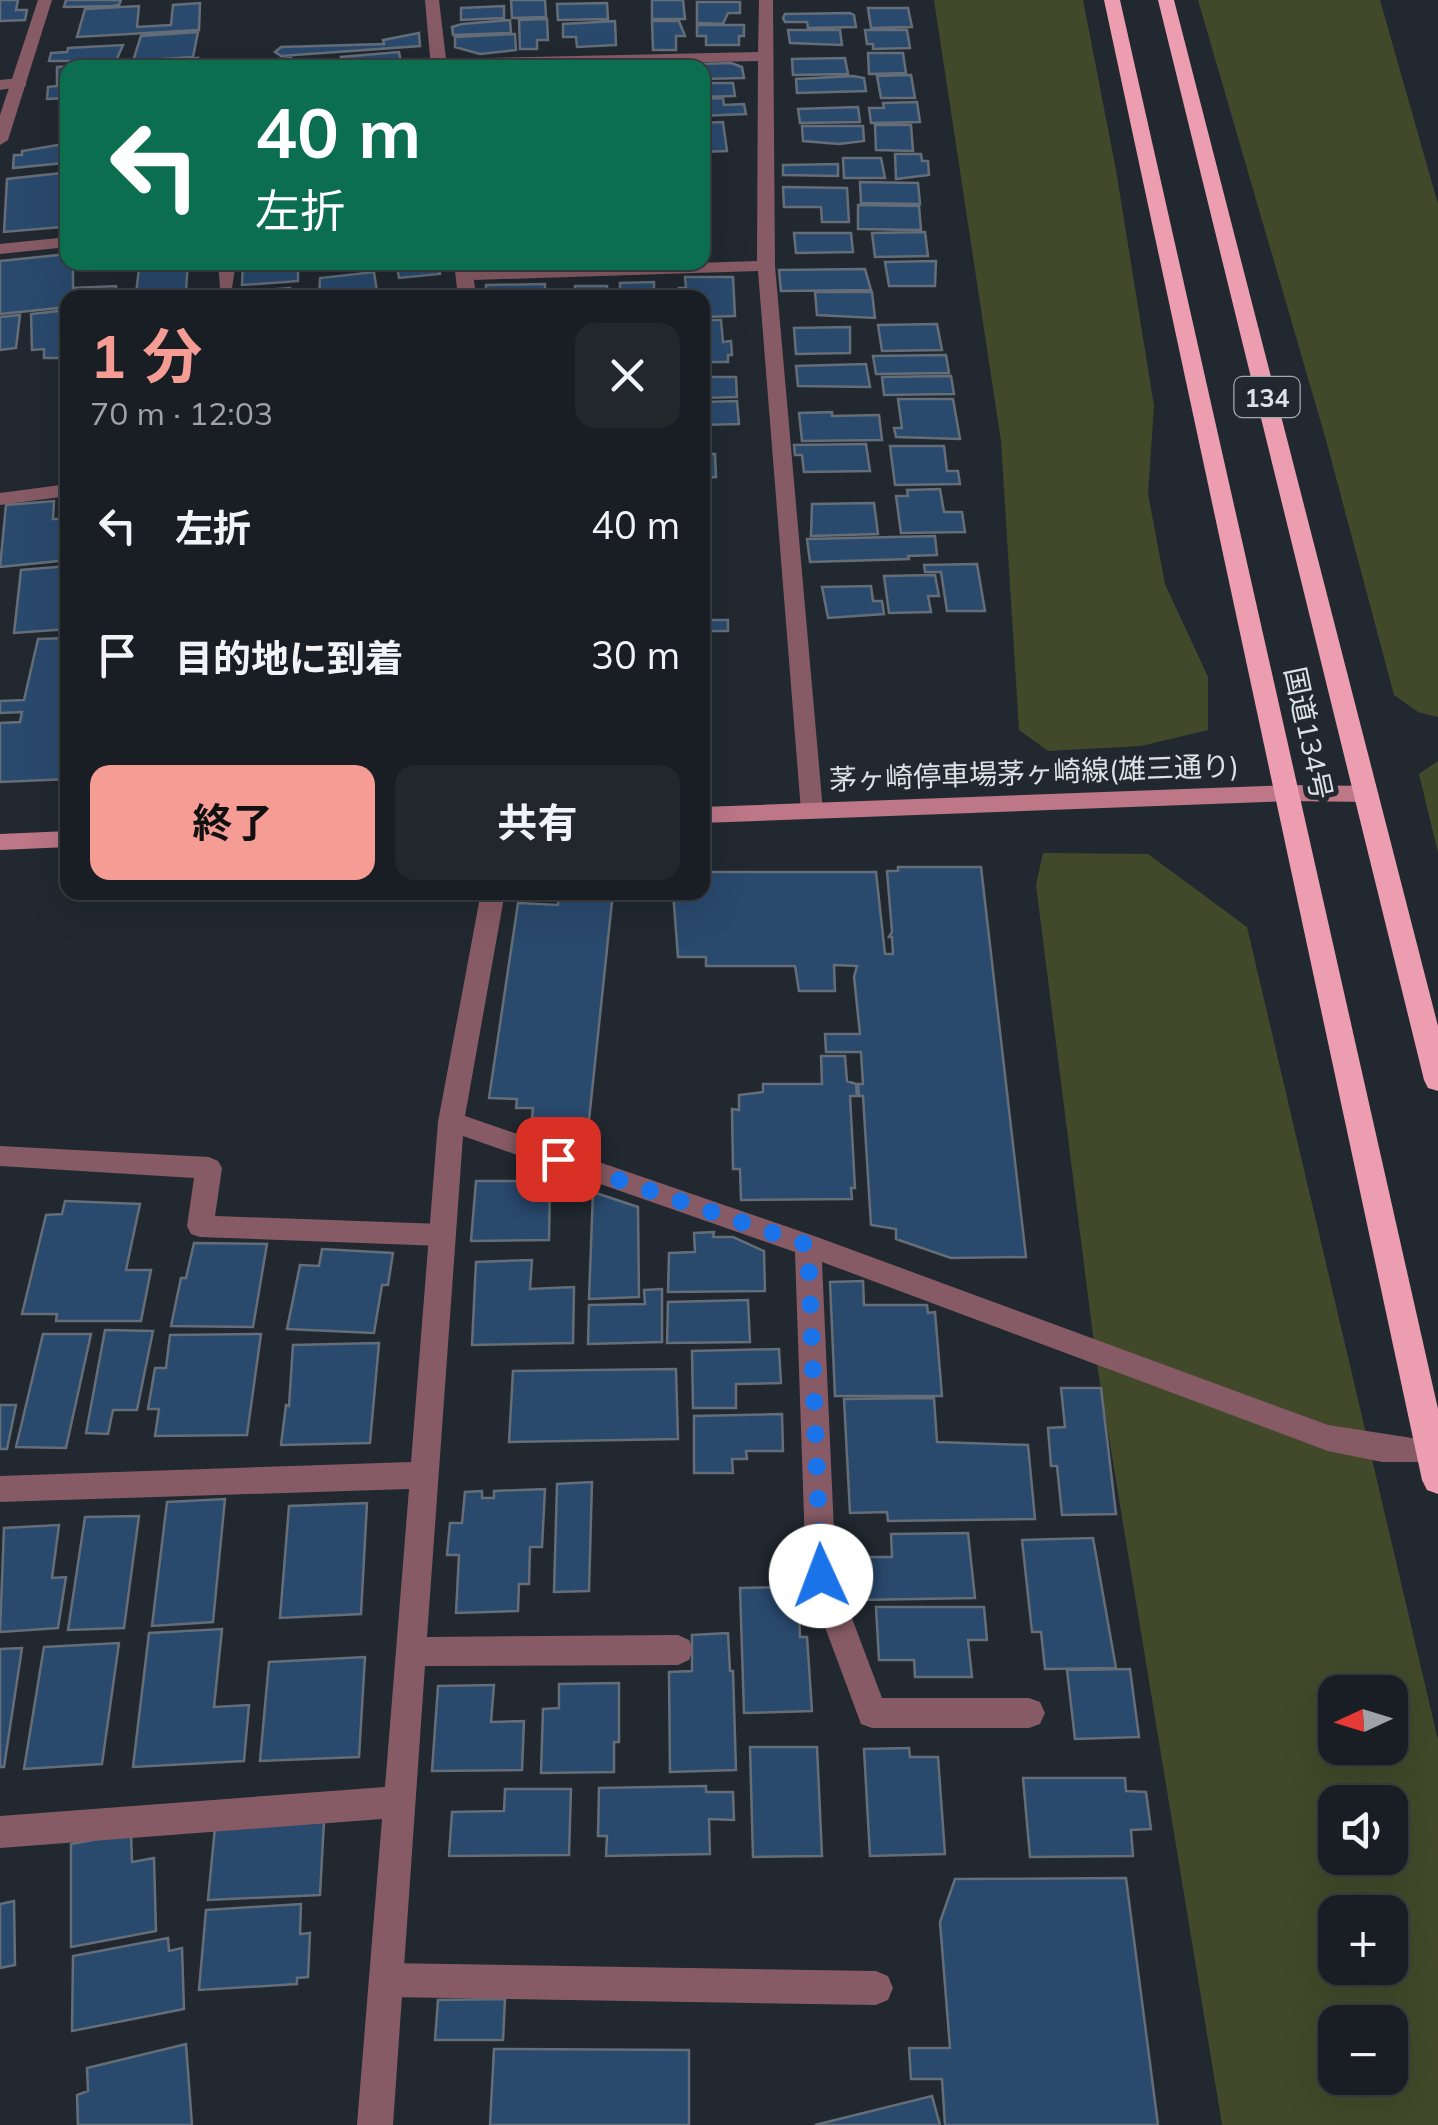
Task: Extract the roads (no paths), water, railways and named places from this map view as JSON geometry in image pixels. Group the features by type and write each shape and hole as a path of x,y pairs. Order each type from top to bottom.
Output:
{"highway":[{"name":"国道134号","path":"1112,0 1438,1480"},
{"name":"国道134号","path":"1166,0 1438,1080"}],"main road":[{"name":"茅ヶ崎停車場茅ヶ崎線(雄三通り)","path":"710,815 1289,792 1368,794"},
{"path":"0,842 60,840"}],"street":[{"path":"0,140 45,0"},
{"path":"432,0 437,60"},
{"path":"766,0 766,266 812,811"},
{"path":"635,60 766,56"},
{"path":"0,85 20,84"},
{"path":"0,249 60,243"},
{"path":"710,266 766,266"},
{"path":"226,284 227,270"},
{"path":"0,498 60,491"},
{"path":"375,2125 451,1122 492,900"},
{"path":"451,1122 808,1245 1328,1438 1382,1449 1430,1452"},
{"path":"0,1156 210,1168 200,1226 442,1235"},
{"path":"808,1245 821,1576 872,1713 1029,1713"},
{"path":"0,1489 424,1476"},
{"path":"410,1652 678,1650"},
{"path":"0,1832 400,1802"},
{"path":"386,1980 876,1988"}]}
